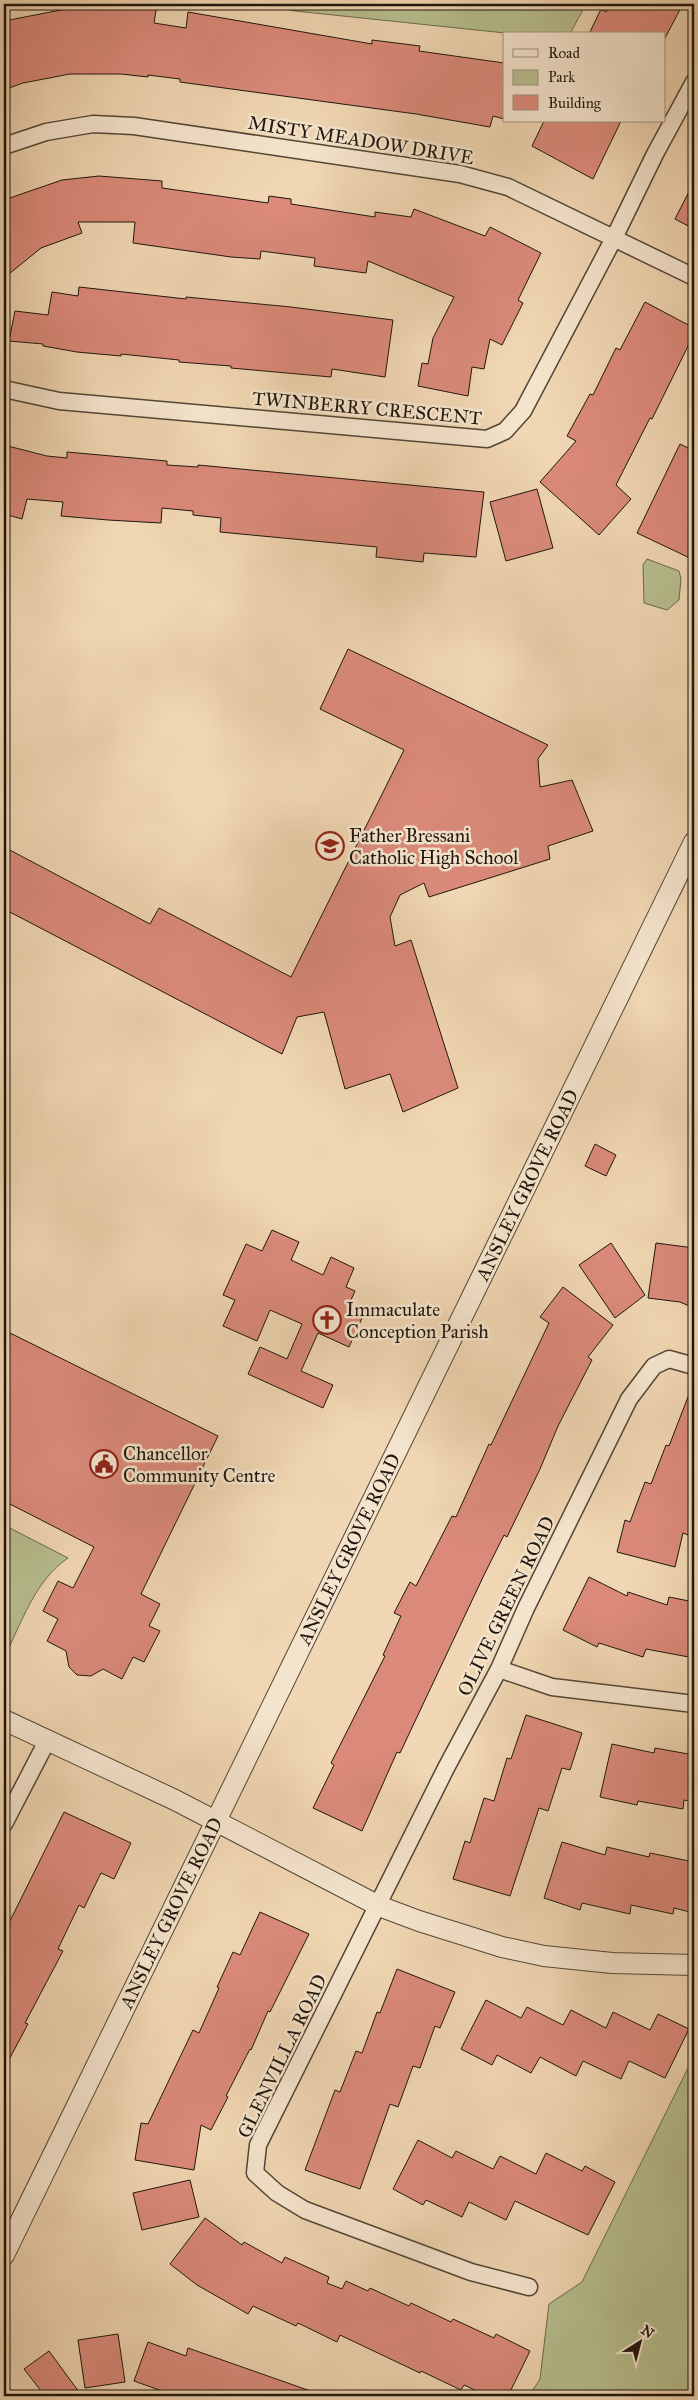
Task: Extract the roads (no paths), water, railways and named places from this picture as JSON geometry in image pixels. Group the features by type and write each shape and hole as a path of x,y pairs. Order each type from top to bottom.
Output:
{"street":[{"name":"TWINBERRY CRESCENT","path":"4,389 58,401 488,439 505,431 523,411 694,82"},
{"name":"MISTY MEADOW DRIVE","path":"4,146 46,132 93,124 134,126 482,178 508,187 694,277"},
{"name":"ANSLEY GROVE ROAD","path":"4,2255 694,842"},
{"name":"OLIVE GREEN ROAD","path":"379,1906 446,1768 499,1669 526,1608 629,1399 654,1366 670,1360 694,1366"},
{"path":"499,1669 552,1686 694,1704"},
{"path":"4,1720 47,1742 176,1800 379,1906 463,1936 544,1956 612,1963 694,1965"},
{"path":"4,1824 47,1742"},
{"name":"GLENVILLA ROAD","path":"379,1906 258,2145 255,2173 277,2193 305,2210 471,2272 529,2287"}],"place":[{"name":"Father Bressani Catholic High School","path":"330,846"},
{"name":"Immaculate Conception Parish","path":"327,1320"},
{"name":"Chancellor Community Centre","path":"104,1464"}]}
